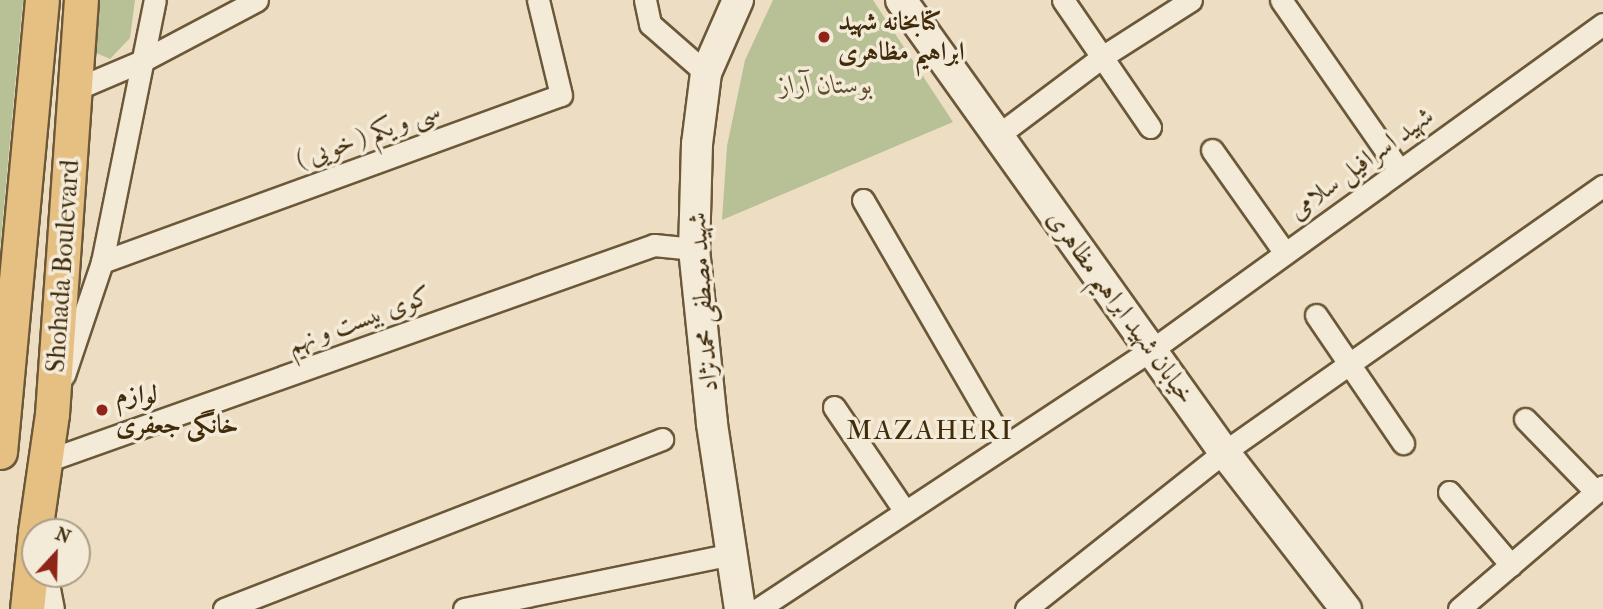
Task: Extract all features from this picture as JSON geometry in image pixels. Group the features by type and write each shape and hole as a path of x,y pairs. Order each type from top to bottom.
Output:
{"main road":[{"name":"Shohada Boulevard","path":"0,453 42,0"},
{"name":"Shohada Boulevard","path":"38,518 52,414 81,0"},
{"name":"شهید مصطفی محمدنژاد","path":"738,0 706,73 697,144 694,249 712,425 740,609"},
{"name":"خیابان شهید ابراهیم مظاهری","path":"901,0 1153,349 1224,453 1339,607"},
{"name":"Shohada Boulevard","path":"27,609 29,588"},
{"path":"44,588 49,609"}],"street":[{"path":"52,414 102,262 155,0"},
{"path":"76,89 142,61 257,0"},
{"name":"سی و یکم ( خویی )","path":"102,262 561,95 538,0"},
{"path":"645,0 650,24 706,73"},
{"path":"1063,0 1105,55 1150,127"},
{"path":"997,136 1105,55 1191,0"},
{"path":"1281,0 1399,170"},
{"name":"شهید اسرافیل سلامی","path":"758,609 1004,443 1153,349 1603,24"},
{"path":"1212,150 1285,253"},
{"path":"1026,609 1224,453 1603,186"},
{"path":"863,200 1004,443"},
{"name":"کوی بیست و نهم","path":"46,461 654,245 694,249"},
{"path":"1316,315 1403,443"},
{"path":"834,407 904,510"},
{"path":"1460,609 1600,489 1525,419"},
{"path":"224,609 662,439"},
{"path":"1449,492 1511,565"},
{"path":"464,609 733,554"}],"green space":[{"path":"0,0 23,0 0,248"},
{"path":"91,0 135,0 130,38 110,59 85,48"},
{"name":"بوستان آراز","path":"773,0 873,0 953,122 722,220 727,146 745,60"}],"place":[{"name":"کتابخانه شهید ابراهیم مظاهری","path":"824,37"},
{"name":"لوازم خانگی جعفری","path":"102,410"}],"district":[{"name":"MAZAHERI","path":"930,430"}]}
